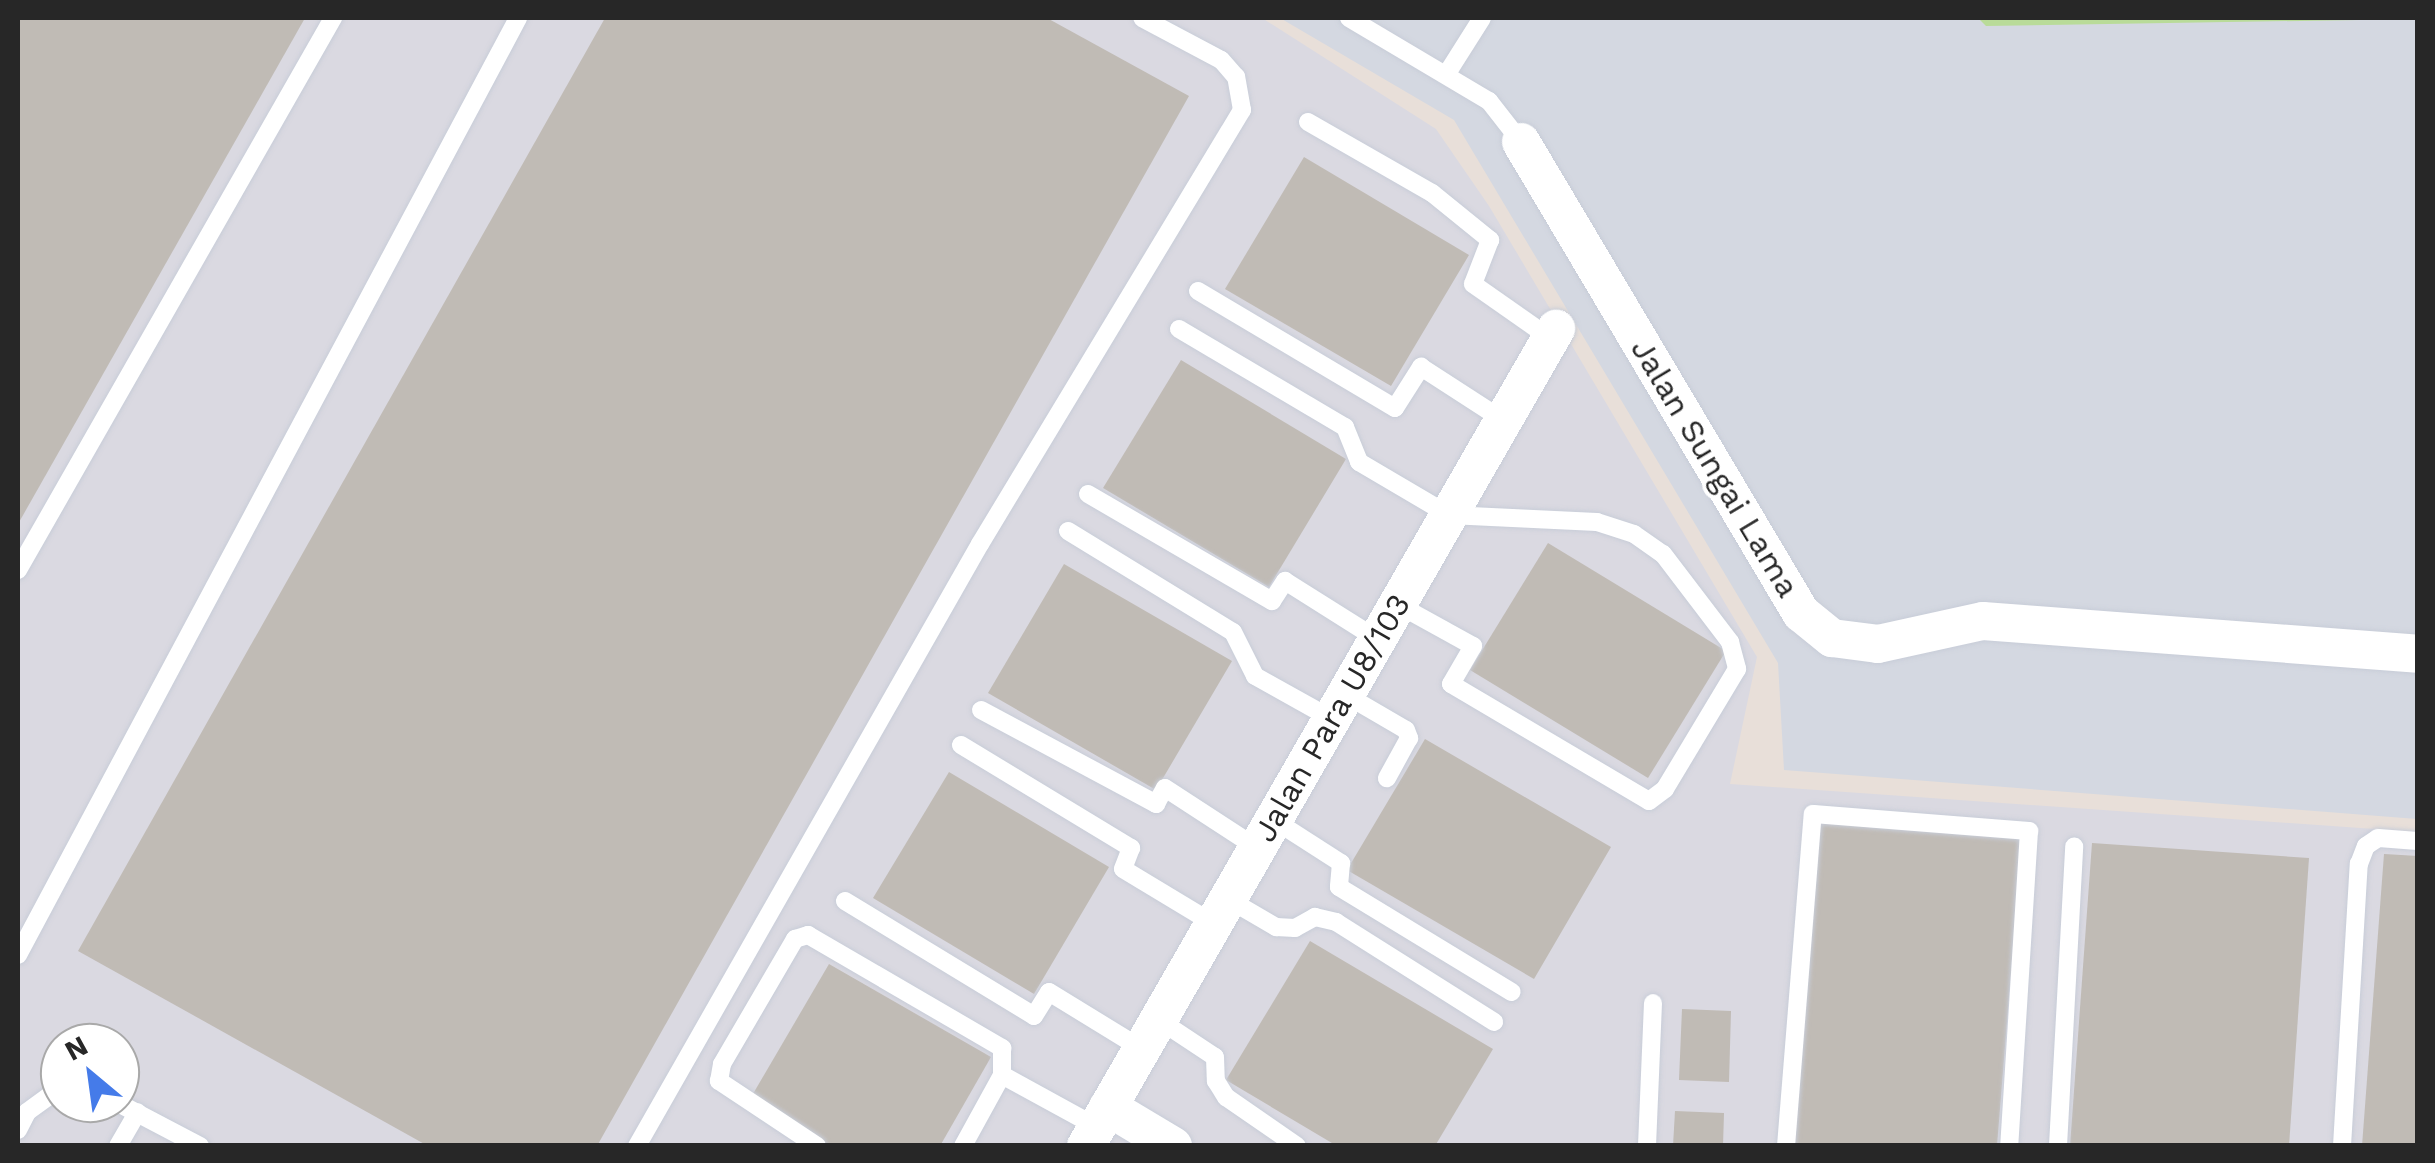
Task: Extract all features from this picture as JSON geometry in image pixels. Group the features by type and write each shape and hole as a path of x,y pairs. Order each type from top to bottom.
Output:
{"street":[{"name":"Jalan Sungai Lama","path":"1521,142 1801,613 1832,638 1878,644 1984,621 2418,654"},
{"name":"Jalan Para U8/103","path":"1097,1127 1553,334"},
{"path":"1097,1127 1173,1146"}],"lane":[{"path":"18,570 334,18"},
{"path":"18,956 518,18"},
{"path":"638,1146 980,544 1242,110 1236,78 1221,60 1142,18"},
{"path":"1349,18 1488,100 1521,142"},
{"path":"1446,75 1482,18"},
{"path":"1308,122 1432,193 1490,240 1473,284 1553,334"},
{"path":"1198,292 1396,408 1421,367 1502,420"},
{"path":"1179,329 1346,427 1359,462 1450,515 1597,522 1634,534 1663,554 1730,642 1737,669 1665,789 1649,801 1451,684 1472,646 1397,604"},
{"path":"1088,494 1272,601 1285,581 1377,639"},
{"path":"1068,531 1233,632 1255,676 1406,730 1409,738 1387,778"},
{"path":"981,710 1156,804 1165,788 1341,863 1340,887 1512,992"},
{"path":"961,746 1131,848 1122,870 1221,911 1276,927 1295,928 1315,918 1336,922 1494,1022"},
{"path":"1786,1146 1813,814 2029,832 2009,1146"},
{"path":"2342,1146 2359,864 2366,846 2378,838 2418,841"},
{"path":"2058,1146 2074,846"},
{"path":"845,901 1034,1016 1049,992 1215,1057 1216,1082 1226,1097 1297,1146"},
{"path":"817,1146 732,1096 719,1081 722,1064 795,940 808,934 1002,1048 1002,1074 963,1146"},
{"path":"1647,1146 1653,1003"},
{"path":"1002,1074 1097,1127"},
{"path":"18,1130 40,1100"},
{"path":"140,1113 200,1146"},
{"path":"118,1146 132,1123"}],"shaded area":[{"path":"18,18 1262,18 1436,129 1489,206 1757,657 1730,784 2417,832 2417,1145 18,1145"},
{"path":"1280,18 2417,18 2417,819 1784,770 1778,663 1454,120"}],"green space":[{"path":"1978,18 2417,18 2418,19 1986,26"}],"building":[{"path":"18,18 305,18 18,524"},
{"path":"605,18 1047,18 1189,96 597,1146 428,1146 78,951"},
{"path":"1304,157 1469,255 1391,386 1225,289"},
{"path":"1181,360 1346,459 1269,587 1103,488"},
{"path":"1548,543 1726,651 1648,778 1470,670"},
{"path":"1064,564 1232,661 1156,790 988,693"},
{"path":"1425,739 1611,847 1534,979 1347,870"},
{"path":"949,772 1109,867 1034,994 873,898"},
{"path":"1820,819 2022,835 1997,1146 1793,1146"},
{"path":"2092,843 2309,858 2289,1146 2070,1146"},
{"path":"2384,854 2418,856 2418,1146 2362,1146"},
{"path":"1310,941 1493,1049 1435,1146 1337,1146 1226,1080"},
{"path":"829,964 991,1057 940,1146 831,1146 750,1099"},
{"path":"1682,1009 1731,1011 1729,1082 1679,1080"},
{"path":"1675,1111 1724,1113 1723,1146 1673,1146"}]}
